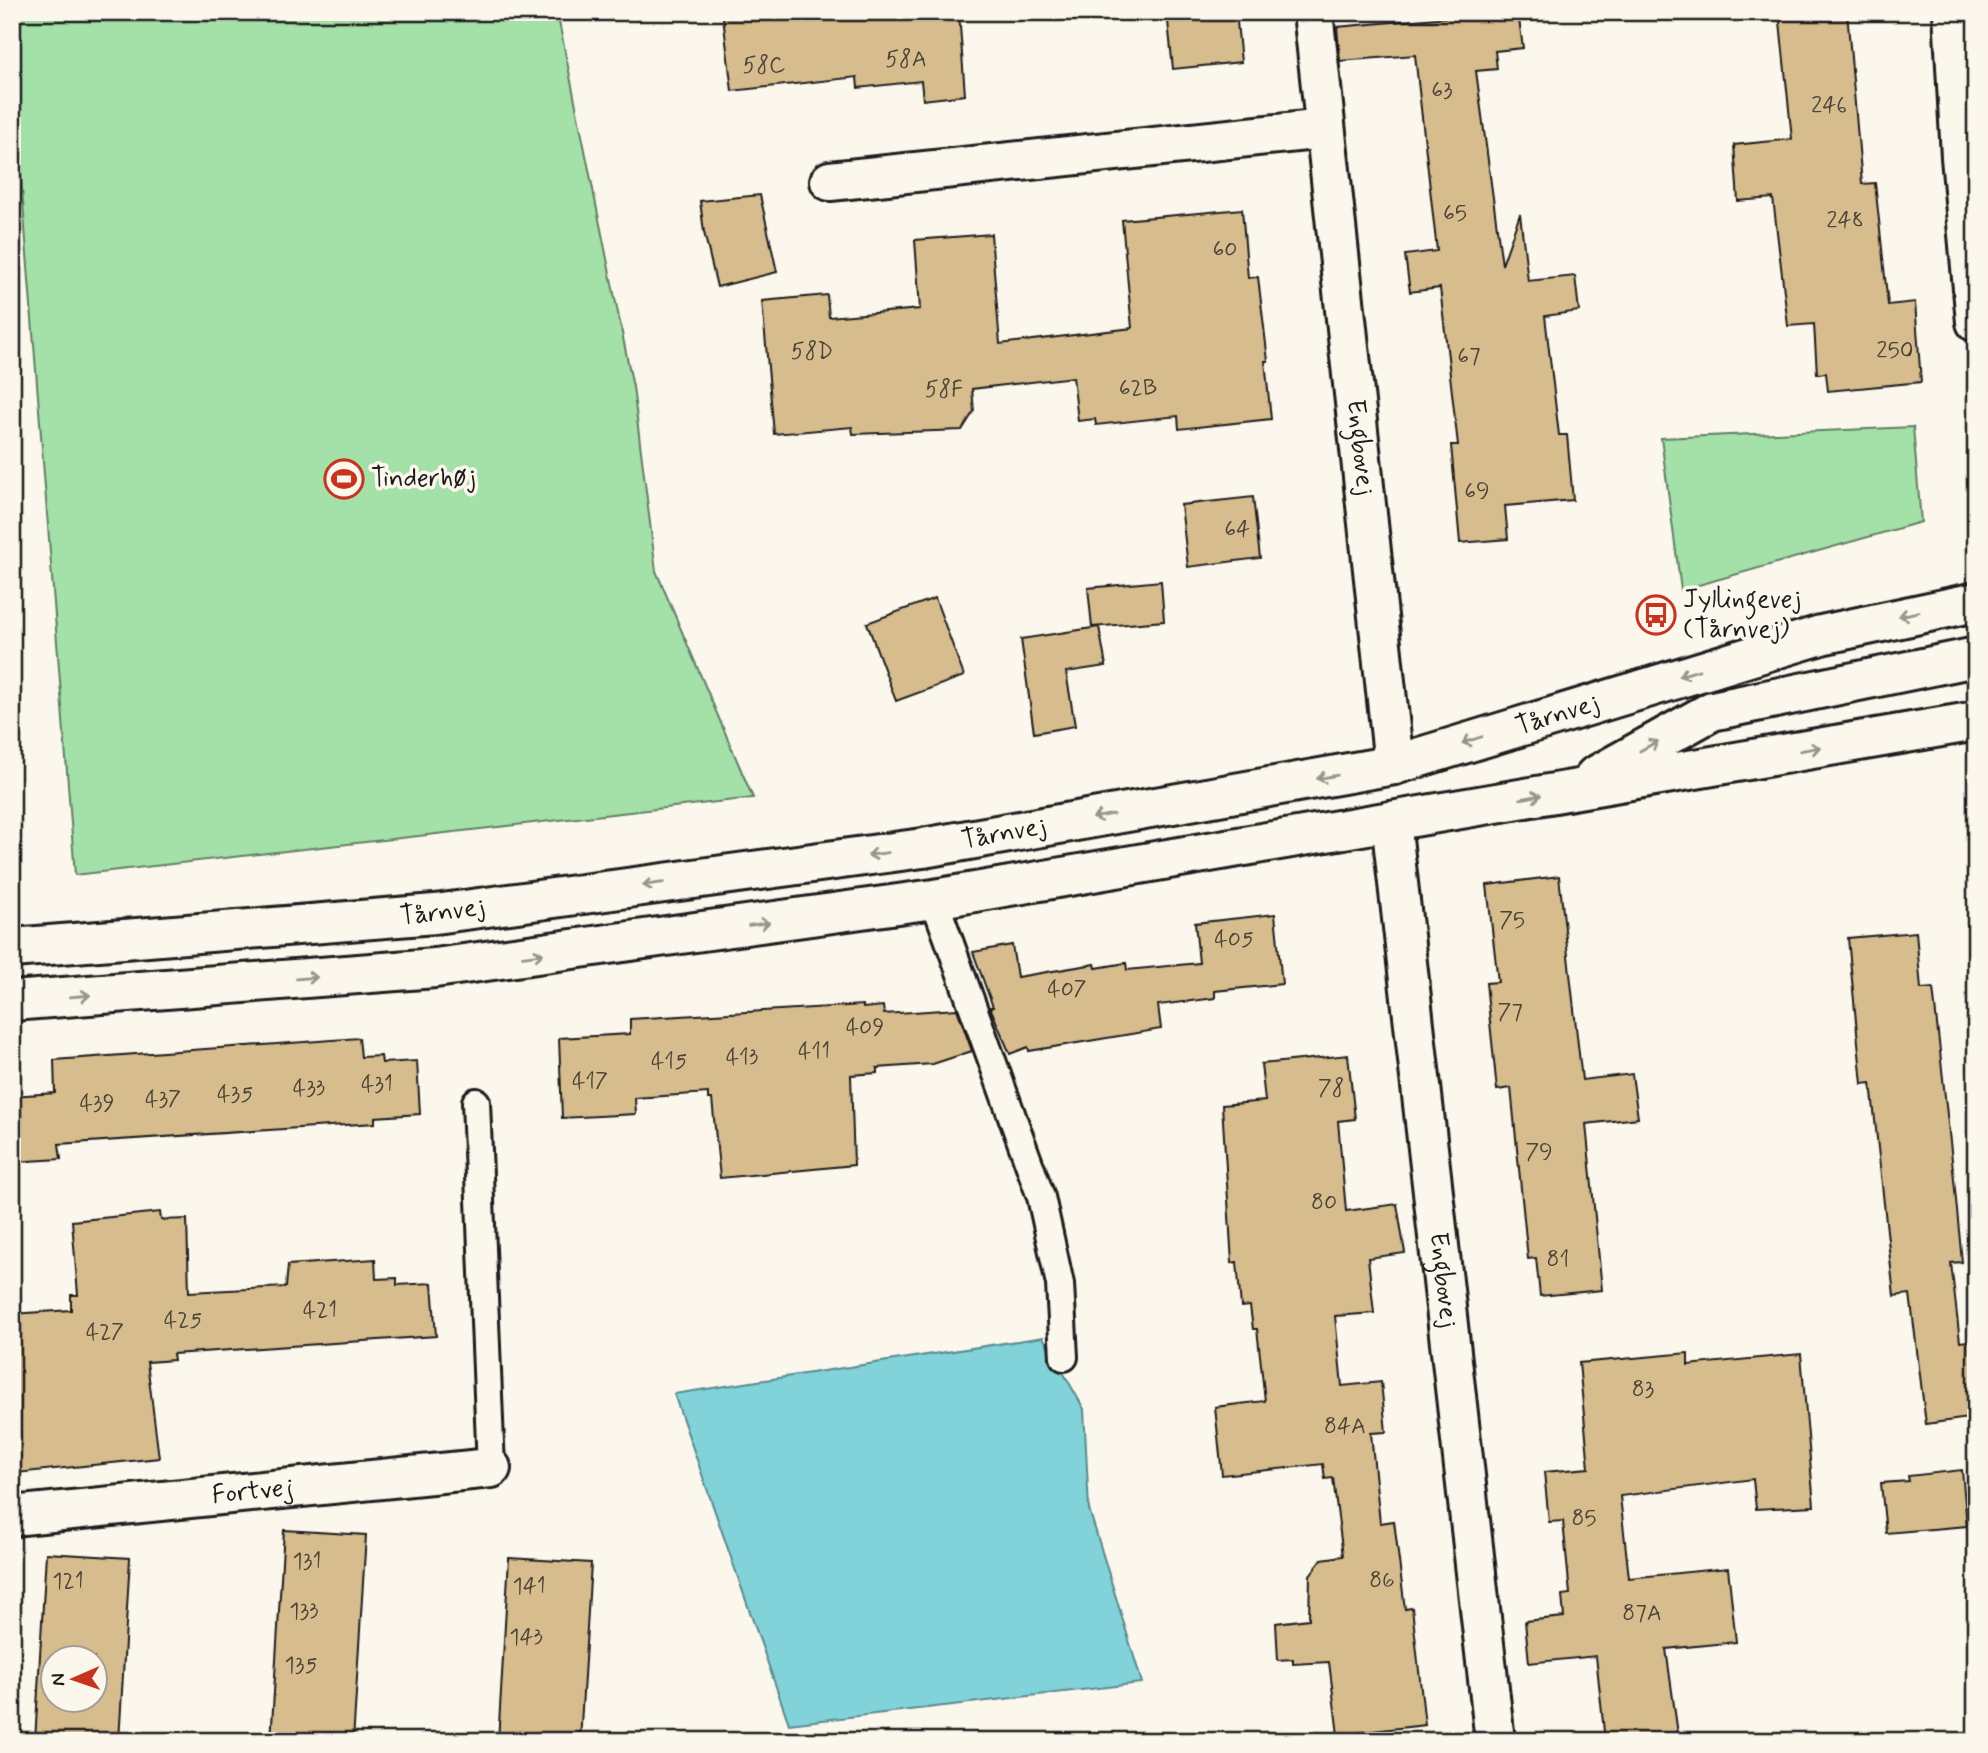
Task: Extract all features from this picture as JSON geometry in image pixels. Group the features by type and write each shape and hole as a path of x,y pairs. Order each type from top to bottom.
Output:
{"street":[{"name":"Engbovej","path":"1313,12 1394,765"},
{"path":"1953,12 1961,157 1976,322"},
{"path":"830,181 1325,129"},
{"name":"Tårnvej","path":"12,948 435,914 923,848 1394,765 1821,635 1976,602"},
{"path":"1568,791 1712,711 1976,657"},
{"name":"Tårnvej","path":"12,1001 435,968 934,899 1976,721"},
{"name":"Engbovej","path":"1391,821 1495,1741"},
{"name":"Fortvej","path":"12,1516 491,1468"}],"lane":[{"path":"934,899 1041,1197 1060,1284 1065,1357"},
{"path":"476,1102 491,1468"}],"green space":[{"name":"Tinderhøj","path":"12,12 557,12 633,387 656,571 753,798 75,875 12,60"},
{"path":"1913,427 1921,522 1681,590 1661,438"}],"water":[{"path":"1043,1337 1084,1409 1089,1509 1142,1683 789,1724 674,1394"}],"building":[{"path":"763,12 959,12 965,95 923,100 921,81 858,88 857,77 732,91 723,17"},
{"path":"1167,12 1236,12 1241,62 1173,69"},
{"path":"1447,12 1518,12 1523,48 1495,51 1497,69 1476,71 1502,265 1520,214 1528,281 1575,276 1579,311 1545,316 1559,435 1567,435 1573,500 1505,506 1508,539 1460,543 1451,445 1458,445 1440,288 1410,292 1405,255 1437,251 1415,55 1340,61 1337,27 1448,17"},
{"path":"1779,12 1847,12 1862,184 1875,183 1888,305 1915,302 1921,382 1828,391 1826,373 1817,374 1814,324 1788,326 1773,198 1738,201 1734,145 1792,139"},
{"path":"760,195 777,272 717,287 700,201"},
{"path":"1242,209 1248,278 1258,277 1268,361 1265,361 1271,419 1179,429 1178,416 1096,425 1095,419 1078,421 1073,377 972,389 974,411 962,430 853,434 852,427 774,434 762,301 827,295 829,317 920,309 915,240 991,234 1000,344 1132,328 1122,220"},
{"path":"1253,497 1260,558 1188,567 1181,505"},
{"path":"1161,581 1164,621 1092,627 1088,588"},
{"path":"935,598 964,676 896,701 867,623"},
{"path":"1099,627 1106,666 1066,672 1075,726 1034,733 1021,639"},
{"path":"1559,876 1582,1080 1632,1074 1638,1118 1586,1124 1602,1290 1540,1296 1536,1258 1528,1259 1511,1088 1497,1090 1486,983 1498,982 1487,885"},
{"path":"1275,914 1282,984 1215,991 1215,998 1158,1005 1161,1029 1029,1051 1028,1047 1010,1054 990,1007 993,1007 973,952 1012,945 1017,977 1095,964 1096,968 1126,963 1127,970 1199,963 1195,923"},
{"path":"1916,932 1921,989 1933,988 1953,1169 1962,1262 1951,1263 1960,1342 1976,1340 1976,1417 1926,1424 1910,1294 1894,1296 1871,1083 1862,1084 1848,938"},
{"path":"863,1005 863,1008 883,1006 884,1014 957,1009 972,1051 933,1064 877,1068 877,1073 851,1075 854,1165 720,1178 712,1099 708,1099 708,1093 635,1098 636,1114 562,1118 559,1038 630,1034 630,1019"},
{"path":"359,1038 361,1057 381,1056 382,1063 417,1061 420,1114 375,1117 375,1123 59,1144 61,1159 12,1162 12,1096 55,1093 54,1060"},
{"path":"1348,1055 1355,1119 1338,1121 1346,1211 1397,1204 1405,1253 1368,1258 1374,1313 1335,1316 1342,1386 1381,1382 1386,1432 1371,1433 1380,1523 1394,1521 1405,1609 1412,1608 1425,1725 1338,1735 1329,1662 1293,1664 1293,1659 1278,1660 1276,1623 1309,1619 1310,1575 1322,1559 1343,1556 1333,1478 1325,1479 1323,1464 1222,1475 1215,1407 1265,1401 1257,1329 1253,1329 1250,1306 1241,1307 1237,1262 1232,1263 1222,1105 1265,1101 1261,1064"},
{"path":"160,1212 161,1220 187,1219 189,1292 286,1287 288,1265 375,1259 376,1279 397,1278 397,1285 432,1283 436,1336 173,1354 174,1360 147,1362 159,1458 17,1473 12,1434 12,1314 71,1310 71,1295 78,1295 72,1221"},
{"path":"1688,1353 1688,1365 1801,1354 1814,1506 1756,1509 1753,1479 1620,1496 1629,1578 1728,1568 1736,1642 1666,1649 1679,1741 1605,1741 1596,1656 1529,1663 1525,1621 1564,1617 1562,1595 1570,1594 1563,1521 1549,1522 1544,1472 1589,1468 1579,1363"},
{"path":"1962,1470 1967,1526 1886,1533 1881,1483 1909,1481 1908,1476"},
{"path":"284,1530 366,1535 353,1741 271,1741"},
{"path":"46,1553 130,1558 119,1741 35,1741 38,1690 38,1714 108,1714 108,1644 41,1644"},
{"path":"509,1558 591,1563 580,1741 498,1741"}],"place":[{"name":"Tinderhøj","path":"344,479"},
{"name":"Jyllingevej (Tårnvej)","path":"1656,615"}]}
